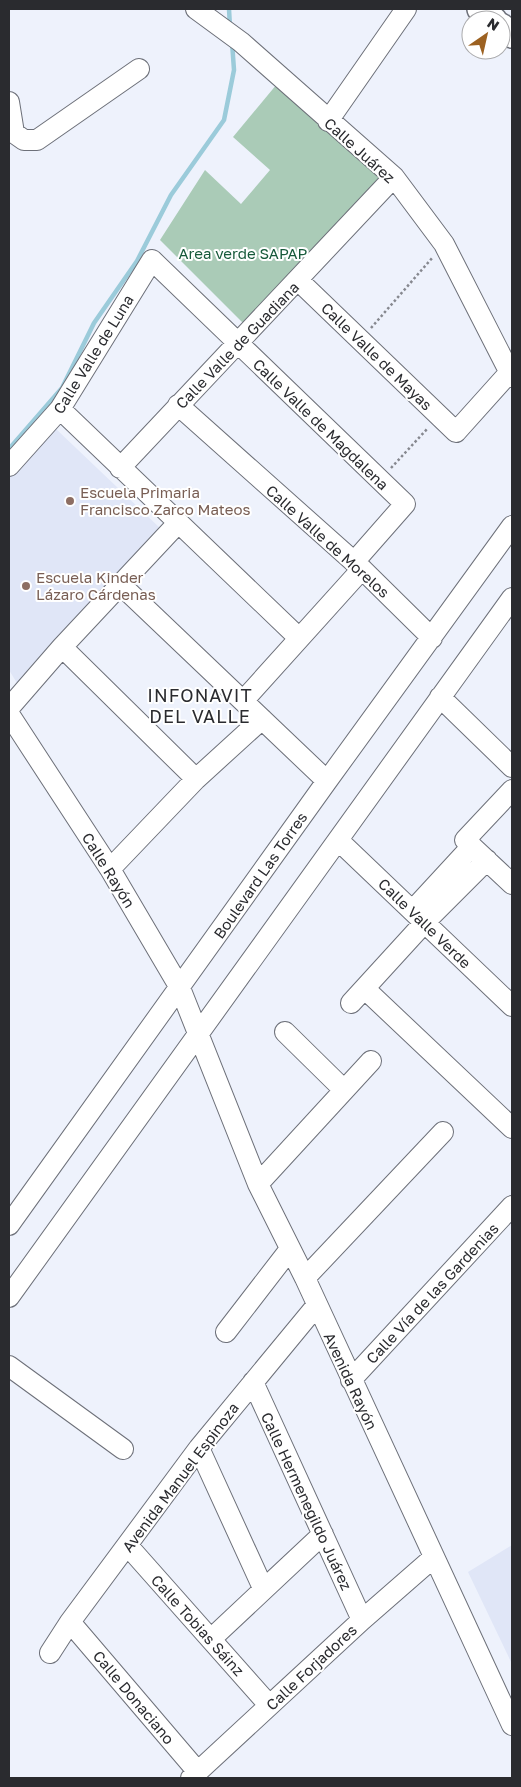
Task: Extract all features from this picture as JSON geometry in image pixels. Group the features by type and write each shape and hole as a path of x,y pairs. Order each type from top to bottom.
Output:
{"street":[{"name":"Calle Juárez","path":"196,9 241,42 394,177 444,244 511,375"},
{"path":"328,120 406,9"},
{"path":"9,102 14,132 24,140 37,140 139,69"},
{"name":"Calle Valle de Guadiana","path":"120,468 394,177"},
{"name":"Calle Valle de Magdalena","path":"152,260 405,504 358,566"},
{"name":"Calle Valle de Luna","path":"9,466 60,409 152,260"},
{"name":"Calle Valle de Mayas","path":"298,280 456,432 511,375"},
{"name":"Calle Valle de Morelos","path":"178,405 358,566 432,638"},
{"path":"60,409 299,638"},
{"path":"9,708 62,647 178,523"},
{"name":"Boulevard Las Torres","path":"9,1225 326,781 512,526"},
{"path":"242,701 299,638 358,566"},
{"path":"121,585 326,781"},
{"path":"9,1297 512,598"},
{"path":"62,647 196,779"},
{"path":"440,697 512,767"},
{"name":"Calle Rayón","path":"9,714 110,869 180,988 199,1033"},
{"path":"110,869 196,779 262,719"},
{"path":"512,790 468,843 419,916 358,996 512,1128"},
{"name":"Calle Valle Verde","path":"338,840 512,1006"},
{"path":"468,843 512,884"},
{"path":"419,916 486,860"},
{"path":"285,1032 344,1090"},
{"name":"Avenida Rayón","path":"199,1033 258,1184 305,1278 433,1558 512,1725"},
{"path":"258,1184 371,1061"},
{"path":"305,1278 443,1132"},
{"name":"Calle Vía de las Gardenias","path":"351,1380 512,1206"},
{"path":"226,1332 290,1249"},
{"name":"Avenida Manuel Espinoza","path":"50,1653 70,1622 199,1448 317,1305"},
{"path":"9,1366 123,1449"},
{"name":"Calle Hermenegildo Juárez","path":"253,1382 362,1620"},
{"path":"199,1448 263,1588"},
{"path":"211,1639 263,1588 323,1534"},
{"name":"Calle Tobias Sáinz","path":"128,1546 269,1705"},
{"name":"Calle Forjadores","path":"194,1775 362,1620 433,1558"},
{"name":"Calle Donaciano","path":"70,1622 194,1775"}],"path":[{"path":"360,340 444,244"},
{"path":"381,480 439,415"}],"shaded area":[{"name":"Escuela Primaria Francisco Zarco Mateos","path":"55,428 161,529 17,683 9,670 9,473"},
{"path":"512,1545 512,1664 468,1572"}],"green space":[{"name":"Area verde SAPAP","path":"277,84 383,175 244,324 160,240 205,170 241,204 270,170 233,137"}],"waterway":[{"path":"229,9 230,27"},
{"path":"9,449 62,388 94,323 137,261 171,195 224,120 234,70 232,42"}],"place":[{"name":"Escuela Primaria Francisco Zarco Mateos","path":"70,501"},
{"name":"Escuela Kinder Lázaro Cárdenas","path":"26,586"}],"district":[{"name":"INFONAVIT DEL VALLE","path":"200,705"}]}
